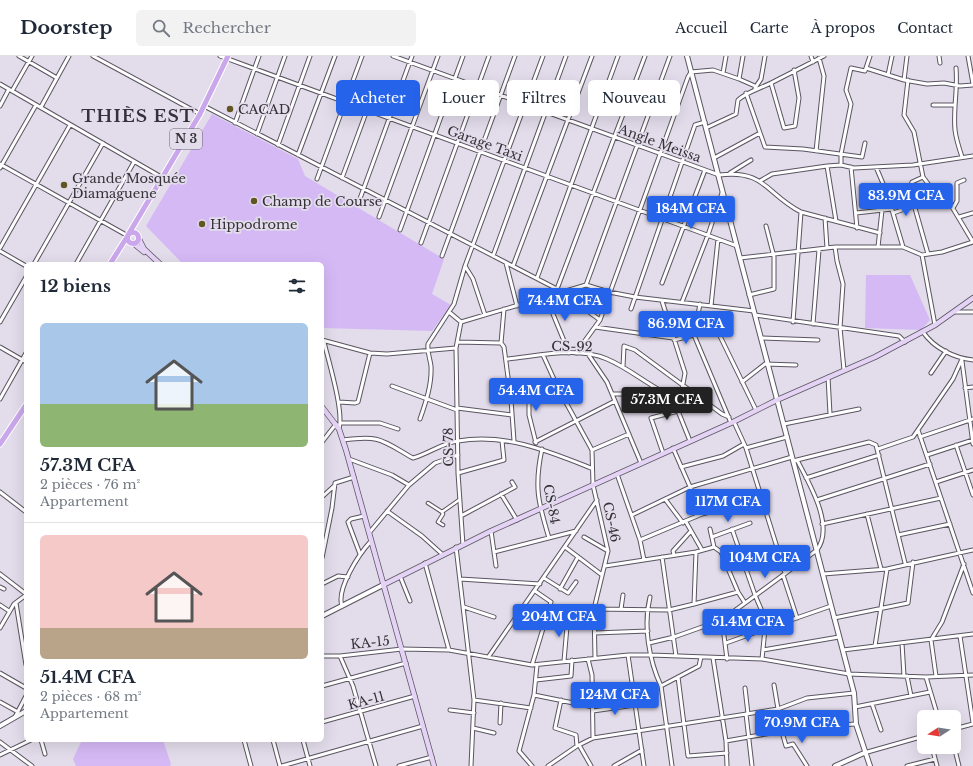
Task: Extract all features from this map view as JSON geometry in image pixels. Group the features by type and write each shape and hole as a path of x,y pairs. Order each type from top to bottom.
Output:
{"main road":[{"name":"N 3","path":"111,262 163,178 200,114 227,58"},
{"name":"N 3","path":"138,236 139,218"},
{"path":"149,255 142,247 138,236 134,233 128,236 131,243 158,262"},
{"path":"131,243 138,240 138,236"},
{"name":"N 3","path":"116,254 131,243"},
{"path":"383,585 456,547 905,342 935,325 973,298"},
{"path":"0,444 24,408"},
{"path":"324,409 338,424 343,440 434,766"}],"street":[{"path":"19,56 57,78"},
{"path":"0,106 32,56"},
{"path":"41,108 69,56"},
{"path":"93,56 200,114"},
{"name":"Garage Taxi","path":"220,56 336,99"},
{"path":"235,123 259,56"},
{"path":"257,134 285,56"},
{"path":"278,145 310,56"},
{"path":"298,155 335,56"},
{"path":"353,80 362,56"},
{"name":"Angle Meissa","path":"392,56 458,80"},
{"path":"358,204 412,56"},
{"path":"379,217 438,56"},
{"path":"400,230 464,56"},
{"path":"480,80 489,56"},
{"path":"442,256 515,56"},
{"path":"534,80 543,56"},
{"path":"557,80 566,56"},
{"path":"513,266 592,56"},
{"path":"537,278 618,56"},
{"path":"557,289 645,56"},
{"path":"586,285 670,56"},
{"path":"687,56 749,295 794,459 816,550 854,693 856,724 864,753 870,766"},
{"path":"723,73 726,56"},
{"path":"739,79 743,56"},
{"path":"755,88 761,78 765,56"},
{"path":"811,56 813,62"},
{"path":"706,128 736,114 738,100 746,93 755,88 771,83 824,56"},
{"path":"841,165 841,154 851,104 846,90 851,68 864,71 870,56"},
{"path":"888,75 892,56"},
{"path":"740,258 772,253 819,250 835,247 903,247 922,255 942,252 973,242 959,217 940,190 936,187 930,187 924,177 914,132 904,115 907,56"},
{"path":"939,56 940,63"},
{"path":"866,68 906,80 973,85 968,64 968,56"},
{"path":"816,152 824,76 819,58"},
{"path":"968,64 973,63"},
{"path":"956,68 957,85 955,131 962,157"},
{"path":"576,353 600,320 638,209 688,76 692,72 713,70 739,79 755,88"},
{"path":"771,83 784,128 795,126 799,111 799,98 794,70"},
{"path":"0,84 163,178"},
{"path":"746,93 765,147 862,157 865,143"},
{"name":"Angle Meissa","path":"500,96 507,98"},
{"path":"36,104 1,165 128,236"},
{"path":"933,105 955,105"},
{"path":"204,106 563,292 600,320"},
{"path":"317,179 340,116"},
{"path":"342,178 365,116"},
{"name":"Garage Taxi","path":"382,116 737,246"},
{"path":"421,243 467,116"},
{"path":"420,419 427,400 431,366 427,350 430,338 454,304 465,266 521,116"},
{"path":"493,256 544,116"},
{"name":"Angle Meissa","path":"556,116 719,175"},
{"path":"631,309 695,125 705,122"},
{"path":"0,248 70,124"},
{"path":"714,158 760,133"},
{"path":"35,262 103,144"},
{"path":"760,181 772,174 826,166 841,165 851,167 920,164 973,156"},
{"path":"730,173 751,160"},
{"path":"77,262 134,162"},
{"path":"826,166 836,221"},
{"path":"876,166 892,209 903,247"},
{"path":"851,167 857,228"},
{"path":"662,283 705,170"},
{"path":"719,175 730,173 750,176 760,181 790,206 801,212 880,233"},
{"path":"924,177 912,182 911,185 914,206 928,254"},
{"path":"953,208 957,201 957,183 964,180"},
{"path":"682,302 723,192"},
{"path":"893,213 914,206"},
{"path":"856,213 892,209"},
{"path":"878,247 882,210"},
{"path":"793,322 800,251 801,212"},
{"path":"959,217 973,213"},
{"path":"825,218 827,248"},
{"path":"749,295 774,290 772,253 766,226"},
{"path":"712,306 718,239"},
{"path":"835,247 837,262 843,284 840,328 844,370"},
{"path":"813,324 819,250"},
{"path":"0,251 24,265"},
{"path":"922,255 935,325"},
{"path":"506,262 517,306"},
{"path":"465,266 473,279 484,315"},
{"path":"0,322 24,280"},
{"path":"449,312 461,322 586,285 609,292 635,297 700,304 754,313 793,322 899,336 905,342"},
{"path":"546,297 569,353"},
{"path":"662,301 685,373 684,386 678,411 690,441"},
{"path":"700,304 694,335 729,417 746,448 797,618"},
{"path":"504,309 501,343 504,347 506,359 514,441"},
{"path":"955,312 973,312"},
{"name":"CS-78","path":"461,322 456,348 458,473 463,545"},
{"path":"595,327 673,339 694,335"},
{"path":"695,331 718,332 756,410"},
{"path":"923,332 930,342 946,351 962,359 973,360"},
{"path":"761,338 818,340"},
{"path":"324,341 370,353 387,354 456,348"},
{"path":"457,342 501,343"},
{"path":"324,345 339,402 338,424 324,440"},
{"path":"623,367 624,346 635,350 729,417"},
{"path":"0,347 22,360"},
{"path":"931,373 946,351"},
{"path":"339,402 358,402 370,353"},
{"name":"CS-92","path":"506,359 569,353 588,354 607,358 623,367 652,388 680,400"},
{"path":"588,354 604,375 641,463"},
{"path":"543,355 558,388 592,450 629,434"},
{"path":"0,399 24,356"},
{"path":"927,455 973,441 962,359"},
{"path":"878,448 910,439 918,430 953,379 962,359"},
{"path":"742,382 768,363 796,365"},
{"path":"828,377 830,414"},
{"path":"392,386 427,400 457,409 512,415"},
{"path":"965,388 973,387"},
{"path":"511,400 558,388"},
{"path":"612,394 647,394 652,388 665,414"},
{"path":"529,395 529,415 536,447"},
{"path":"535,442 615,401"},
{"path":"784,424 859,409"},
{"path":"662,453 651,418 678,411"},
{"path":"920,437 971,420"},
{"path":"338,424 380,423 398,428"},
{"path":"918,430 973,593"},
{"path":"746,448 787,437"},
{"path":"343,440 361,438 381,440 397,447 413,458 458,441 514,441 542,449 591,468"},
{"path":"458,473 504,460 502,441"},
{"path":"632,515 690,487 752,469 869,442 874,443 878,448 905,564"},
{"path":"681,467 723,456 744,444"},
{"path":"956,445 973,495"},
{"path":"673,448 702,514"},
{"name":"CS-84","path":"542,449 537,473 537,494 549,538"},
{"name":"CS-46","path":"592,450 592,485 597,500 608,551 594,609 595,658"},
{"path":"369,533 409,485 434,463 458,455"},
{"path":"806,478 879,455"},
{"path":"348,459 392,475 409,485"},
{"path":"649,643 674,637 722,620 816,550 822,543 822,524 817,500 794,459"},
{"path":"817,500 930,464"},
{"path":"936,482 973,470"},
{"path":"617,474 640,540 644,560"},
{"path":"324,495 337,482 354,477"},
{"path":"460,516 515,487 512,482"},
{"path":"324,548 332,508 334,486"},
{"path":"0,492 24,510"},
{"path":"501,494 517,520"},
{"path":"822,524 941,498"},
{"path":"665,499 691,531 702,550"},
{"path":"640,540 702,514 762,499"},
{"path":"443,525 438,522 443,514 442,512 459,500"},
{"path":"489,656 597,500"},
{"path":"428,503 442,512"},
{"path":"387,511 422,536 442,554"},
{"path":"867,514 881,569"},
{"path":"360,554 348,522 349,520 364,516"},
{"path":"712,537 750,523"},
{"path":"898,535 950,524"},
{"path":"710,528 714,547 721,552 738,592 745,603"},
{"path":"732,530 755,595 769,628"},
{"path":"491,531 496,566"},
{"path":"494,552 576,531"},
{"path":"674,555 673,551 691,531"},
{"path":"584,537 608,551"},
{"path":"342,606 340,600 348,577 360,554 371,541"},
{"path":"456,547 470,653 474,700 472,766"},
{"path":"565,547 602,575"},
{"path":"604,566 696,552 714,547"},
{"path":"823,574 887,569 913,562 973,550"},
{"path":"694,604 696,552"},
{"path":"560,589 578,557"},
{"path":"662,557 676,656"},
{"path":"834,618 909,602 913,562"},
{"path":"425,563 449,650"},
{"path":"936,676 930,640 942,622 964,564"},
{"path":"875,646 887,569"},
{"path":"967,575 973,573"},
{"path":"0,574 24,592"},
{"path":"324,583 338,576 348,577"},
{"path":"400,576 410,601"},
{"path":"544,578 560,589 569,593 576,582"},
{"path":"460,579 540,584"},
{"path":"324,615 383,585"},
{"path":"0,587 4,588"},
{"path":"532,665 552,602 535,591"},
{"path":"594,609 669,610 738,592"},
{"path":"620,609 623,595"},
{"path":"0,628 9,611 24,596"},
{"path":"650,597 647,610 649,643 651,655 661,686 672,766"},
{"path":"16,603 24,653"},
{"path":"0,605 9,611"},
{"path":"726,643 831,606"},
{"path":"464,607 494,617"},
{"path":"564,661 568,615"},
{"path":"722,620 727,659"},
{"path":"762,660 765,629"},
{"path":"595,633 648,631"},
{"path":"843,650 973,634"},
{"path":"960,636 973,724 961,727"},
{"path":"763,650 839,637"},
{"path":"902,643 906,676 911,696"},
{"name":"KA-15","path":"324,656 340,656 402,649 449,650 537,665 628,655 651,655 762,660 849,674 926,677 973,675"},
{"path":"628,655 644,766"},
{"path":"340,656 350,678 376,766"},
{"path":"661,686 699,666 701,657"},
{"path":"713,658 721,718 726,741 727,766"},
{"path":"588,659 592,675 593,738"},
{"path":"536,680 571,676 572,660"},
{"path":"324,685 406,664"},
{"path":"532,766 519,751 534,695 537,665"},
{"path":"0,673 24,687"},
{"path":"678,677 688,756 727,753"},
{"path":"926,677 936,710"},
{"path":"774,685 778,709"},
{"path":"745,688 752,766"},
{"path":"855,707 930,692"},
{"path":"548,766 593,738 778,709 807,698 854,693"},
{"path":"534,695 592,707"},
{"name":"KA-11","path":"324,721 415,696"},
{"path":"15,717 24,700"},
{"path":"474,700 531,708"},
{"path":"561,700 555,728 576,735 578,746 591,766"},
{"path":"0,702 18,712"},
{"path":"500,724 501,703"},
{"path":"872,704 881,730"},
{"path":"593,711 635,705"},
{"path":"450,710 474,713"},
{"path":"0,726 24,711"},
{"path":"726,741 812,726 856,724"},
{"path":"274,742 281,766 423,726"},
{"path":"473,728 494,733"},
{"path":"782,732 786,746 793,744 807,766"},
{"path":"835,766 864,753 917,738"},
{"path":"0,742 32,766"},
{"path":"0,754 27,742"},
{"path":"42,742 45,754"},
{"path":"245,742 251,766"},
{"path":"304,742 310,766"},
{"path":"614,766 642,750"},
{"path":"934,754 937,766"},
{"path":"956,754 959,766"},
{"path":"399,766 432,757"},
{"path":"907,766 935,759"}],"shaded area":[{"name":"Champ de Course","path":"212,114 298,159 305,176 444,259 432,294 451,305 432,331 324,328 324,262 181,262 146,226"},
{"path":"866,275 910,275 930,320 921,330 865,328"},
{"path":"81,742 164,742 171,764 170,766 76,766 73,759"}],"place":[{"name":"CACAD","path":"230,109"},
{"name":"Grande Mosquée Diamaguene","path":"64,185"},
{"name":"Champ de Course","path":"254,201"},
{"name":"Hippodrome","path":"202,224"}],"district":[{"name":"THIÈS EST","path":"138,116"}]}
